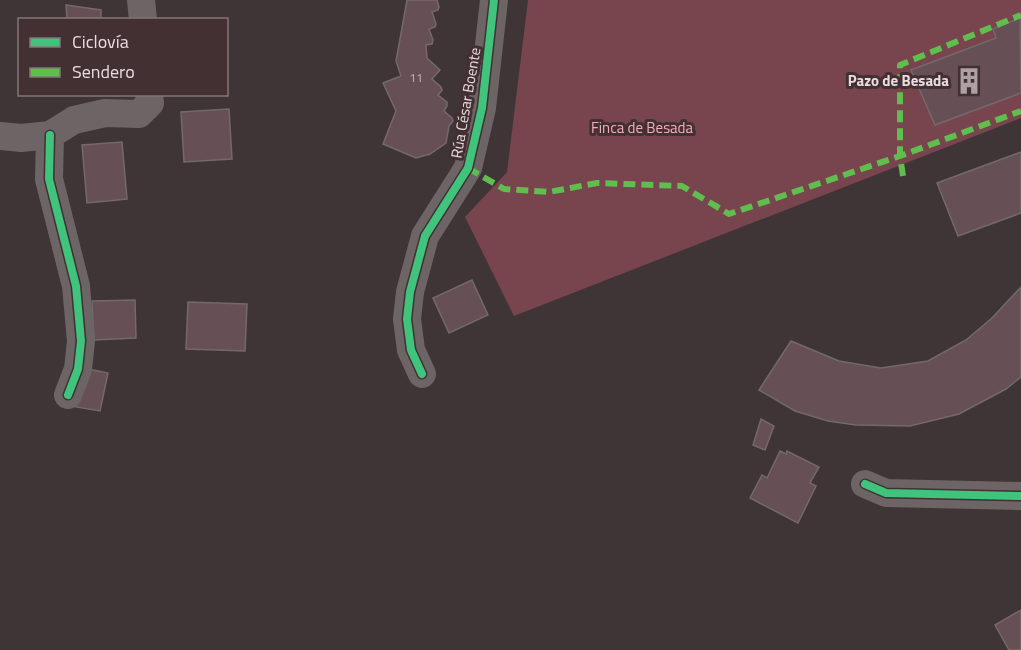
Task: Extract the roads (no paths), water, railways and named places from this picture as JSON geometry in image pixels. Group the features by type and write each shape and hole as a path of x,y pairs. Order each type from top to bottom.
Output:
{"street":[{"path":"141,0 142,18"},
{"name":"Rúa César Boente","path":"422,374 411,350 408,330 410,292 425,236 468,168 482,108 495,0"},
{"path":"0,136 21,138 50,135 74,120 105,113 139,114 150,103 149,96"},
{"path":"50,135 50,179 76,286 81,342 78,369 68,394"},
{"path":"865,484 886,493 1021,496"}],"place":[{"name":"Pazo de Besada","path":"969,81"}],"park label":[{"name":"Finca de Besada","path":"642,128"}]}
